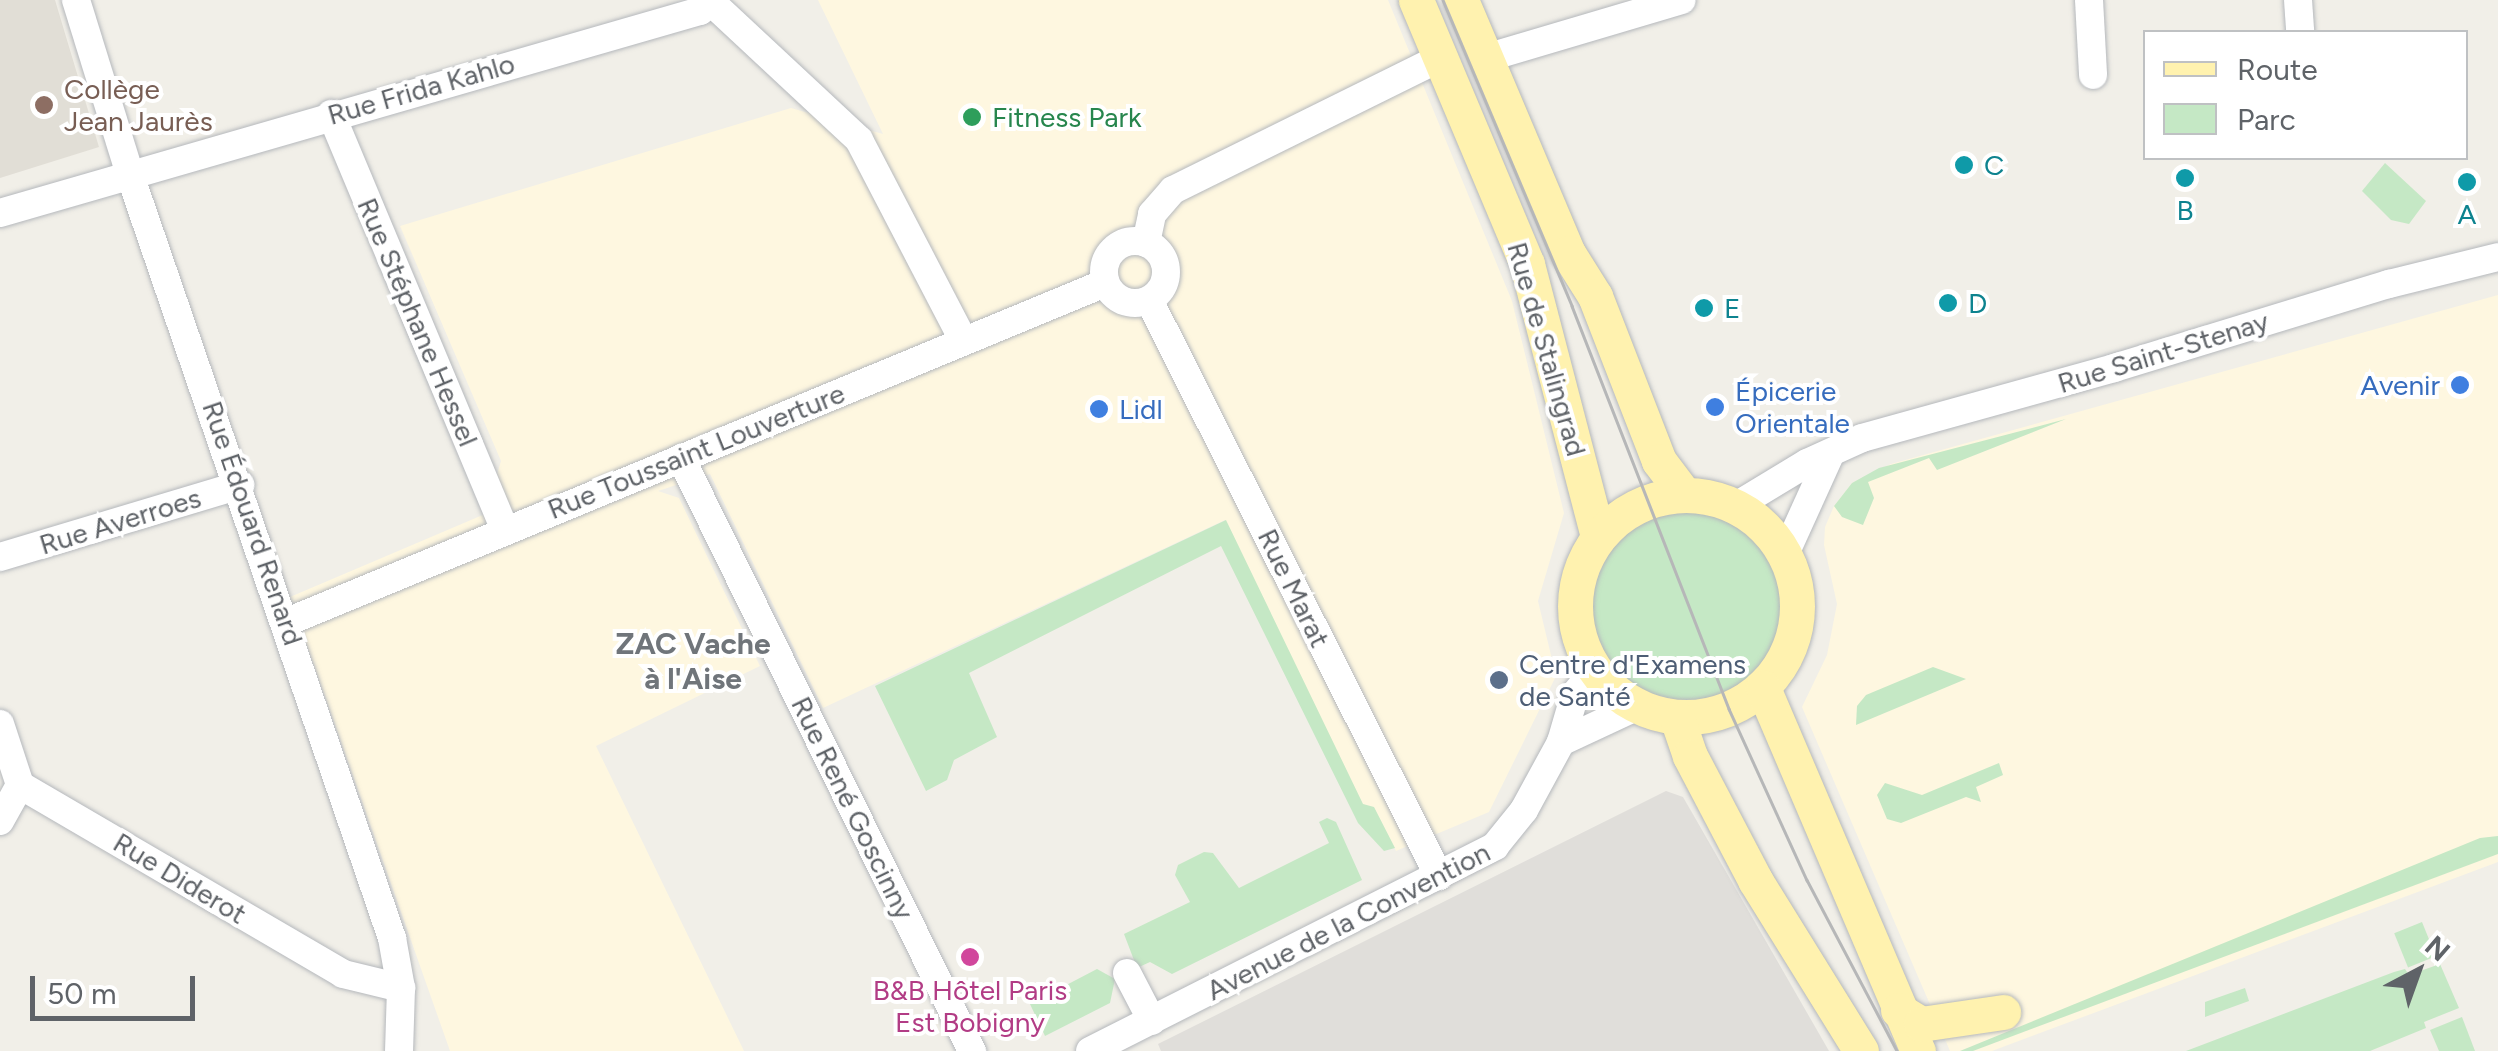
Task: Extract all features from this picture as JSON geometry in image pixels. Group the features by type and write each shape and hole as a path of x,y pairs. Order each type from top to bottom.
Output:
{"main road":[{"name":"Rue de Stalingrad","path":"1416,0 1527,264 1598,536"},
{"name":"Rue de Stalingrad","path":"1461,0 1568,253 1596,296 1659,461 1684,494"},
{"path":"1684,494 1719,498 1736,506 1760,522 1786,554 1797,592 1796,628 1787,654 1763,688 1721,713 1677,718 1638,706 1608,685 1595,669 1577,624 1578,574 1598,536 1636,506 1684,494"},
{"path":"1763,688 1918,1051"},
{"path":"1677,718 1690,756 1755,880 1861,1051"},
{"path":"1898,1010 1916,1023 1935,1024 2003,1012 1946,1051"}],"street":[{"name":"Rue Édouard Renard","path":"76,0 131,178 287,622 392,938 401,988 399,1051"},
{"path":"1486,58 1682,0"},
{"path":"2089,0 2093,75"},
{"path":"2298,0 2300,30"},
{"name":"Rue Frida Kahlo","path":"0,213 131,178 331,114 700,11 710,1"},
{"path":"710,1 860,140 963,340"},
{"path":"1146,243 1152,214 1173,190 1440,58"},
{"name":"Rue Stéphane Hessel","path":"331,114 505,529"},
{"path":"1136,240 1146,243 1166,265 1164,286 1150,300 1129,303 1106,283 1105,263 1117,246 1136,240"},
{"name":"Rue Saint-Stenay","path":"1736,506 1862,438 2389,284 2498,257"},
{"name":"Rue Toussaint Louverture","path":"287,622 1106,283"},
{"name":"Rue Marat","path":"1150,300 1438,876"},
{"path":"1786,554 1830,454"},
{"name":"Rue René Goscinny","path":"681,458 972,1051"},
{"name":"Rue Averroes","path":"0,557 240,486"},
{"name":"Avenue de la Convention","path":"1090,1051 1488,851 1507,836 1561,742 1574,694 1595,669"},
{"path":"1561,742 1638,706"},
{"path":"0,724 20,785 0,821"},
{"name":"Rue Diderot","path":"20,785 342,974 401,988"},
{"path":"1126,973 1152,1021"}],"shaded area":[{"name":"Collège Jean Jaurès","path":"0,0 55,0 99,147 0,178"},
{"path":"818,0 1388,0 1512,301 1564,513 1538,601 1556,676 1489,812 1396,851 1374,808 1363,805 1225,520 823,708 710,474 658,491 679,498 760,666 596,746 744,1051 450,1051 290,597 485,514 501,461 400,226 791,108 883,134"},
{"path":"2498,295 2498,862 1992,1051 1950,1051 1802,707 1827,655 1837,604 1824,545 1825,527 1834,506 1852,483 1891,464"},
{"path":"1666,791 1683,797 1829,1051 1161,1051 1158,1044"}],"green space":[{"path":"2385,163 2426,201 2409,224 2391,220 2362,191"},
{"path":"2066,419 1937,470 1929,458 1868,482 1874,498 1863,525 1842,517 1834,506 1852,483 1879,468"},
{"path":"1685,508 1723,516 1755,537 1776,569 1784,607 1776,645 1755,677 1723,698 1685,706 1647,698 1615,677 1594,645 1586,607 1594,569 1615,537 1647,516"},
{"path":"1226,520 1363,804 1374,807 1395,848 1384,851 1358,823 1221,546 969,673 997,737 954,760 947,780 926,791 875,686"},
{"path":"1933,667 1966,679 1856,725 1857,706 1866,695"},
{"path":"1999,763 2003,775 1976,787 1981,802 1966,797 1901,823 1887,819 1877,795 1885,783 1922,795"},
{"path":"1327,818 1336,822 1362,880 1172,974 1150,962 1137,968 1124,934 1190,902 1175,875 1178,865 1204,852 1213,853 1239,888 1329,843 1319,822"},
{"path":"2498,836 2498,854 1973,1051 1960,1051 2480,838"},
{"path":"2422,922 2436,956 2408,968 2394,933"},
{"path":"2440,964 2459,1008 2424,1022 2426,1028 2370,1051 2186,1051 2394,972 2405,969 2409,975"},
{"path":"1097,969 1115,979 1110,1003 1045,1036 1030,1004"},
{"path":"2245,988 2249,1001 2205,1017 2205,1002"},
{"path":"2462,1017 2475,1051 2439,1051 2430,1030"}],"tram line":[{"path":"1443,0 1572,306 1729,709 1807,880 1897,1051"}],"place":[{"name":"Collège Jean Jaurès","path":"44,105"},
{"name":"Fitness Park","path":"972,117"},
{"name":"C","path":"1964,165"},
{"name":"B","path":"2185,178"},
{"name":"A","path":"2467,182"},
{"name":"D","path":"1948,303"},
{"name":"E","path":"1704,308"},
{"name":"Avenir","path":"2460,385"},
{"name":"Épicerie Orientale","path":"1715,407"},
{"name":"Lidl","path":"1099,409"},
{"name":"Centre d'Examens de Santé","path":"1499,680"},
{"name":"B&B Hôtel Paris Est Bobigny","path":"970,957"}],"district":[{"name":"ZAC Vache à l'Aise","path":"693,661"}]}
